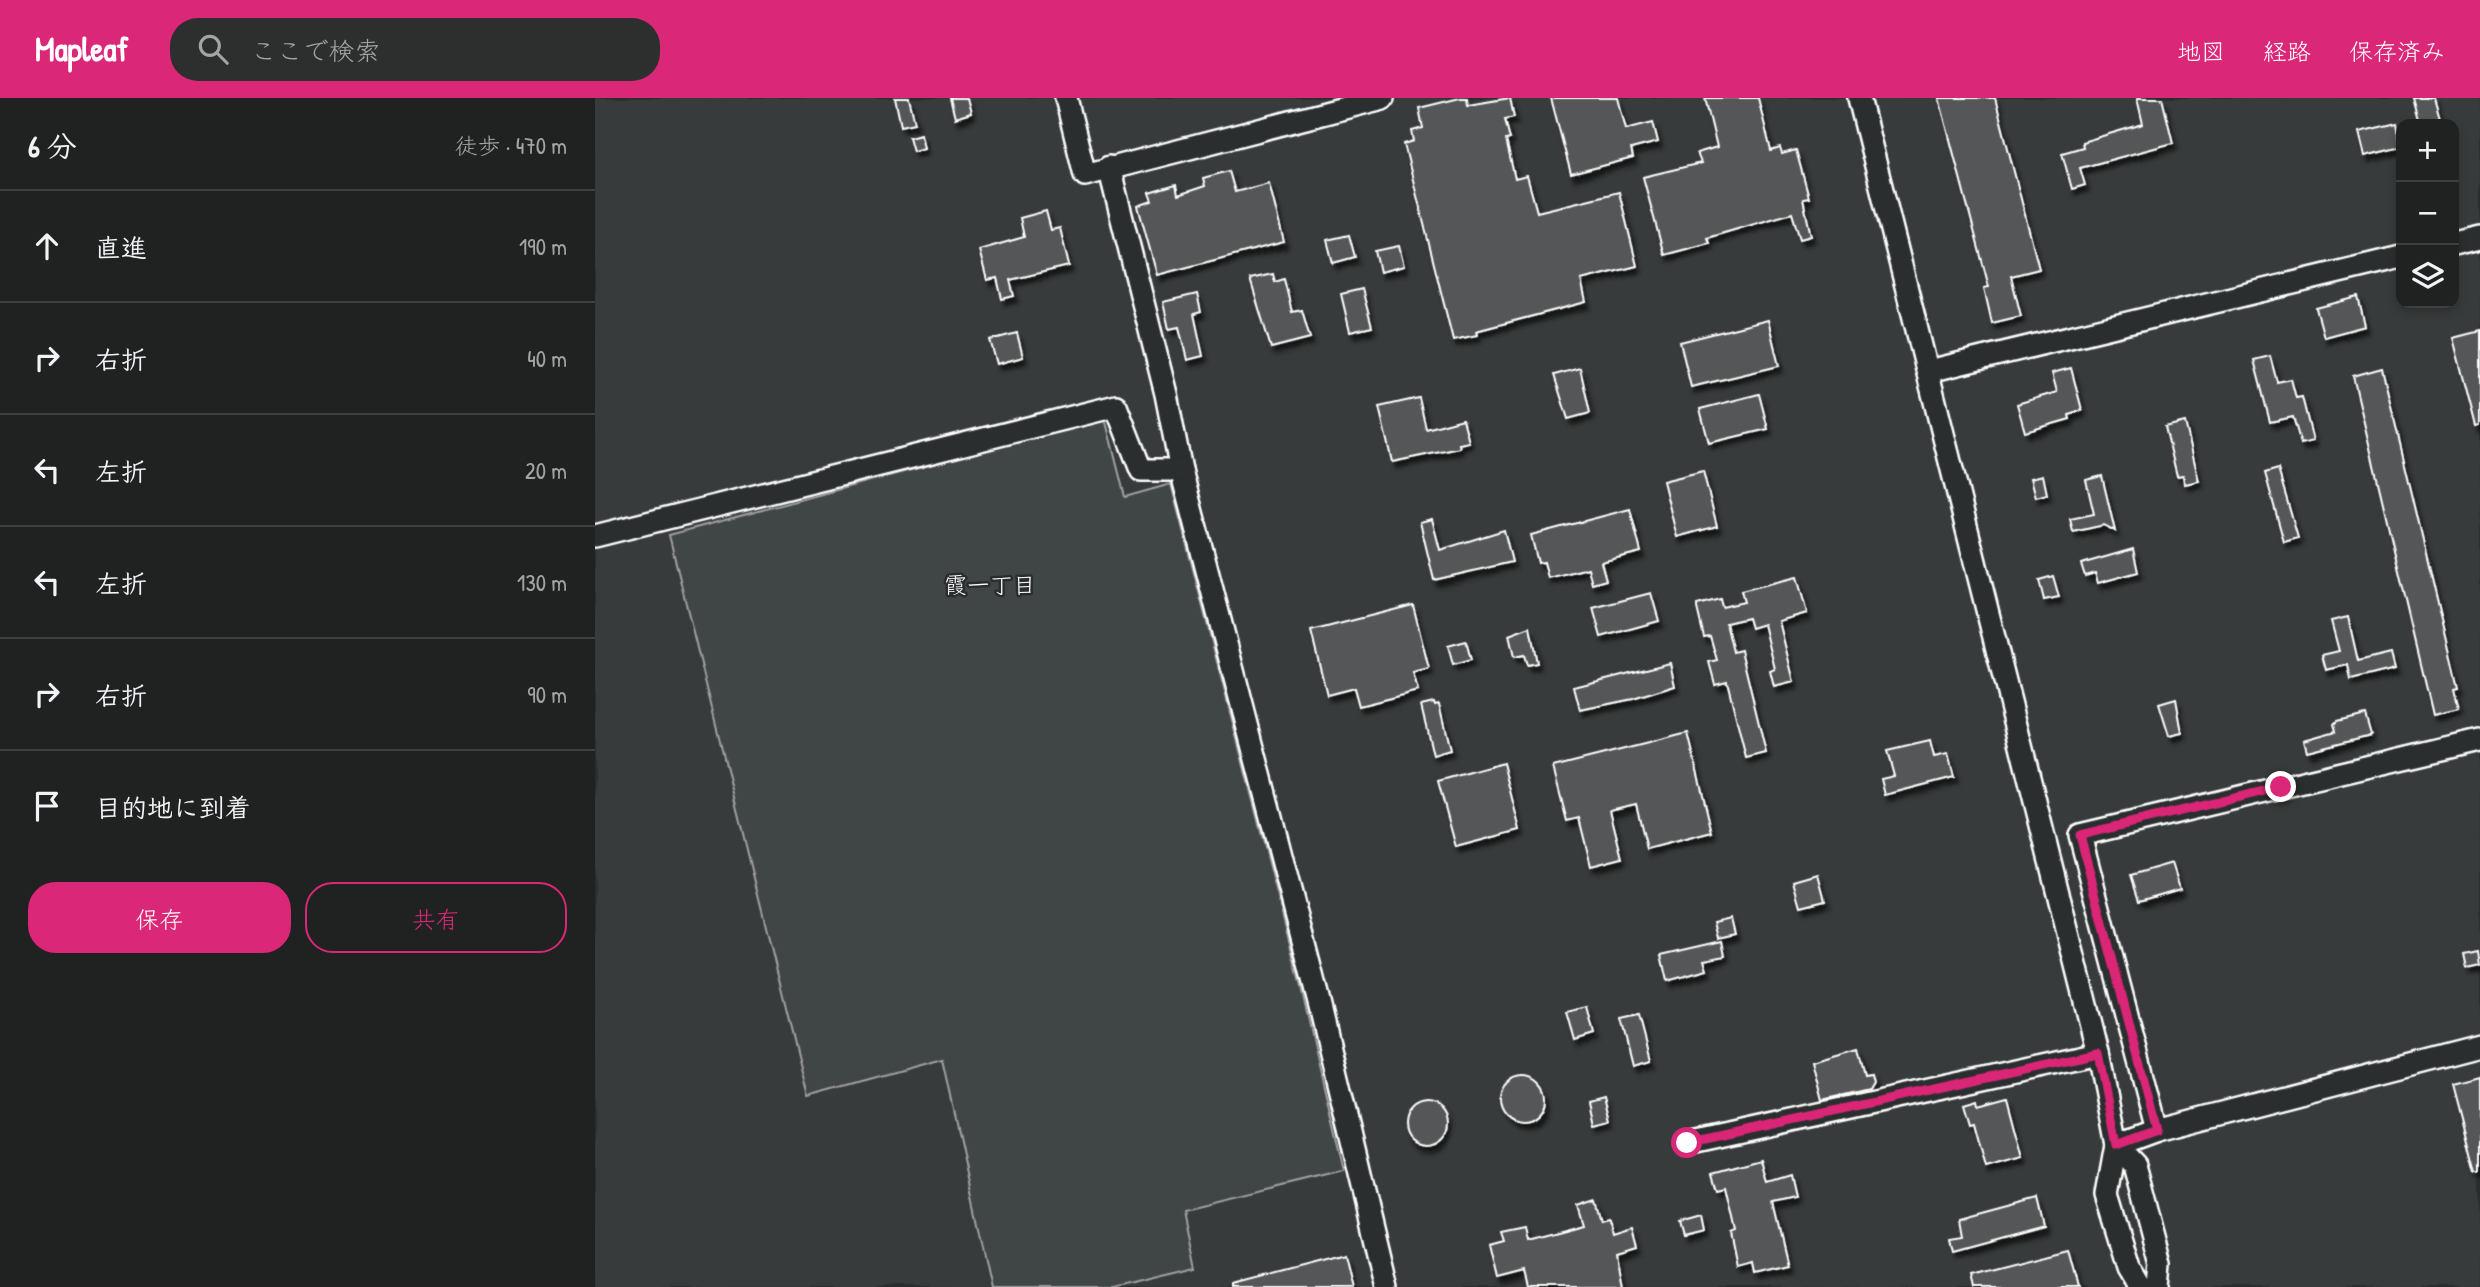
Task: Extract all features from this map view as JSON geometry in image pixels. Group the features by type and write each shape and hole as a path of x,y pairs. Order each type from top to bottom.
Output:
{"lane":[{"path":"1066,98 1085,175 1383,98"},
{"path":"1859,98 2098,1053 2116,1145 2107,1195 2129,1267 2141,1287"},
{"path":"1109,167 1166,394 1181,470 1315,989 1387,1287"},
{"path":"2459,243 2480,238"},
{"path":"1929,371 2396,258"},
{"path":"595,536 1116,406 1141,470 1181,470"},
{"path":"2157,1130 2080,835 2480,740"},
{"path":"2116,1145 2157,1130 2480,1046"},
{"path":"1687,1143 2098,1053"},
{"path":"2116,1145 2135,1166 2161,1264 2159,1287"}],"shaded area":[{"path":"595,98 2480,98 2480,1287 595,1287"},
{"path":"1105,418 1125,497 1171,484 1300,983 1344,1171 1183,1210 1195,1267 1112,1287 992,1287 942,1059 808,1096 669,535"}],"building":[{"path":"895,98 909,98 915,123 901,126"},
{"path":"950,98 967,98 971,113 955,118"},
{"path":"1467,98 1468,105 1510,98 1514,117 1505,119 1510,139 1506,140 1515,179 1527,176 1537,212 1619,192 1637,266 1581,280 1586,302 1476,331 1477,335 1453,340 1404,144 1414,141 1412,131 1423,128 1419,108"},
{"path":"1551,98 1618,98 1626,129 1653,122 1658,142 1631,149 1633,158 1571,174"},
{"path":"1705,98 1758,98 1771,151 1780,148 1782,154 1796,150 1809,198 1803,199 1811,236 1800,239 1792,213 1707,238 1709,243 1664,255 1643,177 1701,163 1697,153 1717,147"},
{"path":"1939,98 1995,98 2039,269 2011,276 2021,316 1992,323 1984,288 1989,287"},
{"path":"2137,98 2162,98 2173,143 2080,168 2085,185 2072,189 2062,153 2083,147 2082,142 2143,124"},
{"path":"2414,98 2434,98 2440,119 2420,119"},
{"path":"2396,123 2396,148 2365,156 2359,132"},
{"path":"921,134 924,148 913,151 909,137"},
{"path":"1229,171 1235,192 1269,183 1284,242 1157,275 1138,206 1152,201 1149,193 1176,185 1178,195 1205,186 1203,178"},
{"path":"1046,211 1051,230 1060,228 1069,266 1010,280 1014,296 1002,299 997,278 987,280 979,250 1024,237 1020,218"},
{"path":"1349,235 1355,257 1333,263 1327,240"},
{"path":"1399,246 1404,266 1380,272 1375,251"},
{"path":"1273,274 1275,282 1284,279 1292,312 1302,310 1310,338 1271,348 1250,279"},
{"path":"1362,289 1372,327 1350,332 1341,294"},
{"path":"1197,294 1201,312 1194,314 1203,356 1187,360 1179,327 1169,329 1163,302"},
{"path":"2358,297 2365,326 2324,337 2316,308"},
{"path":"1768,320 1779,366 1691,387 1680,342"},
{"path":"2480,331 2480,425 2476,426 2453,338"},
{"path":"1017,333 1023,357 997,364 990,340"},
{"path":"2270,356 2277,382 2291,379 2296,398 2302,397 2313,441 2301,444 2293,417 2270,422 2254,360"},
{"path":"1580,368 1590,413 1568,419 1554,375"},
{"path":"2071,368 2082,410 2069,415 2070,419 2025,432 2017,404 2057,392 2052,373"},
{"path":"2382,368 2458,687 2454,688 2459,709 2433,715 2353,376"},
{"path":"1759,394 1768,429 1709,443 1700,409"},
{"path":"1419,398 1426,429 1463,419 1469,442 1459,444 1460,448 1392,462 1379,407"},
{"path":"2185,422 2199,481 2185,484 2183,475 2177,476 2165,427"},
{"path":"2278,469 2298,538 2284,542 2265,473"},
{"path":"1703,471 1717,526 1677,537 1663,481"},
{"path":"2043,475 2047,494 2036,497 2031,478"},
{"path":"2102,476 2115,531 2104,525 2073,532 2070,519 2094,514 2086,480"},
{"path":"1630,509 1641,552 1601,562 1606,580 1592,584 1588,568 1548,578 1544,562 1538,563 1531,535"},
{"path":"1432,519 1440,550 1504,530 1512,562 1434,580 1420,522"},
{"path":"2133,549 2138,572 2098,583 2095,573 2085,576 2081,564"},
{"path":"2053,576 2059,597 2044,600 2039,580"},
{"path":"1797,577 1807,613 1779,621 1794,682 1774,687 1770,671 1775,669 1764,624 1751,628 1748,618 1726,623 1733,652 1741,650 1766,753 1746,758 1727,681 1715,684 1709,662 1717,660 1710,636 1704,637 1697,605 1720,599 1722,607 1744,602 1741,591"},
{"path":"1651,593 1659,621 1601,637 1593,608"},
{"path":"1413,605 1429,669 1413,673 1418,691 1359,706 1354,688 1327,695 1311,631"},
{"path":"2348,617 2358,661 2391,653 2395,669 2351,680 2348,665 2326,670 2322,655 2339,651 2331,621"},
{"path":"1530,627 1537,663 1527,665 1524,655 1514,657 1509,635"},
{"path":"1466,641 1471,660 1453,665 1448,646"},
{"path":"1670,663 1675,686 1633,699 1580,710 1574,687"},
{"path":"2176,699 2182,733 2169,736 2159,704"},
{"path":"1434,702 1435,705 1439,704 1450,750 1433,755 1421,705"},
{"path":"2365,714 2371,735 2307,751 2304,740 2336,731 2334,724 2337,721"},
{"path":"1688,733 1712,832 1647,849 1636,804 1610,810 1622,858 1591,866 1579,818 1567,821 1553,767"},
{"path":"1930,741 1934,757 1948,754 1954,777 1885,795 1881,779 1894,776 1887,751"},
{"path":"1503,763 1520,830 1456,847 1438,781"},
{"path":"2172,863 2180,888 2139,900 2131,875"},
{"path":"1818,874 1825,900 1801,906 1794,881"},
{"path":"1731,918 1735,934 1718,938 1714,922"},
{"path":"1722,941 1725,956 1704,960 1707,970 1667,981 1661,955"},
{"path":"2478,951 2480,965 2467,968 2464,954"},
{"path":"1587,1007 1594,1034 1575,1040 1567,1012"},
{"path":"1639,1015 1651,1061 1633,1066 1621,1019"},
{"path":"1858,1048 1865,1075 1871,1074 1873,1082 1869,1089 1822,1100 1812,1061"},
{"path":"1523,1075 1539,1082 1546,1098 1539,1114 1523,1121 1507,1114 1500,1098 1507,1082"},
{"path":"2480,1077 2480,1172 2476,1172 2453,1084"},
{"path":"1604,1097 1610,1120 1594,1124 1589,1101"},
{"path":"2007,1097 2023,1158 1986,1168 1974,1123 1970,1124 1964,1104 1977,1100 1978,1105"},
{"path":"1426,1102 1442,1108 1448,1124 1442,1140 1426,1146 1410,1140 1404,1124 1410,1108"},
{"path":"1761,1159 1767,1182 1790,1175 1795,1197 1773,1202 1788,1265 1755,1273 1753,1263 1738,1267 1731,1233 1736,1231 1726,1187 1718,1189 1713,1172"},
{"path":"2037,1198 2044,1226 1952,1251 1949,1238 1962,1236 1959,1219"},
{"path":"1596,1199 1602,1220 1609,1218 1613,1233 1632,1227 1637,1245 1617,1251 1623,1287 1528,1287 1524,1271 1497,1278 1489,1245 1504,1241 1501,1232 1525,1227 1528,1240 1584,1225 1578,1205"},
{"path":"1701,1215 1704,1230 1684,1235 1680,1221"},
{"path":"2068,1250 2078,1287 1974,1287 1971,1275"},
{"path":"1344,1254 1352,1287 1233,1287 1233,1283"}],"district":[{"name":"霞一丁目","path":"990,585"}],"route":[{"path":"1687,1143 2098,1053 2116,1145 2157,1130 2080,835 2281,787"}]}
